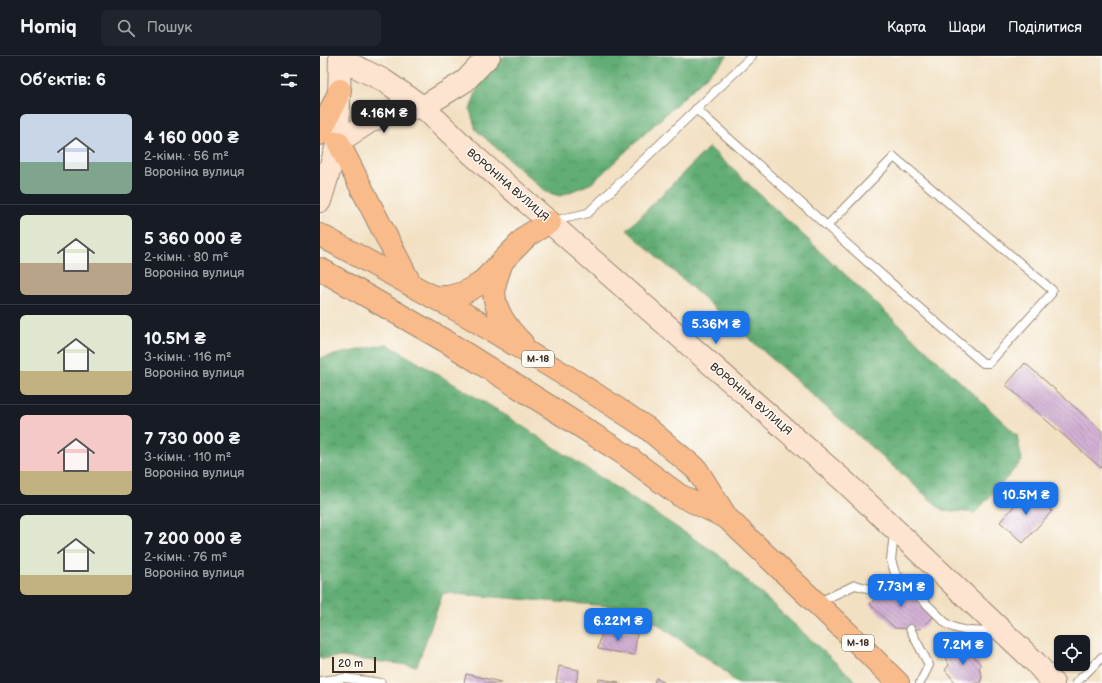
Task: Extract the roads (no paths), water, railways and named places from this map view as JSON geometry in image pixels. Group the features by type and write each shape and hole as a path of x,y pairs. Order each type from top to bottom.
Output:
{"highway":[{"path":"340,90 329,138 411,285"},
{"path":"433,297 448,297 463,293 480,284 528,235 550,222"},
{"name":"М-18","path":"320,235 468,316 578,383 647,428 697,470 727,518 898,683"},
{"path":"503,259 495,284 498,310 510,331 537,359"},
{"name":"М-18","path":"320,269 447,342 558,412 624,454 679,496 727,518"}],"street":[{"path":"369,56 383,80"},
{"path":"320,201 329,138 394,110 423,107 465,81 489,56"},
{"path":"340,57 340,90"},
{"name":"ВОРОНІНА ВУЛИЦЯ","path":"340,57 383,80 423,107 473,155 844,481 1035,662 1054,683"}],"lane":[{"path":"550,222 588,213 752,56"},
{"path":"696,109 827,226 924,312 986,363 989,363 1051,294 1052,290 894,157 827,226"},
{"path":"894,528 891,560 895,573 947,624 962,630 1003,632"},
{"path":"817,604 855,585 882,592"},
{"path":"910,629 928,665 920,683"},
{"path":"1076,683 1102,657"},
{"path":"320,681 345,678 381,683"}]}
